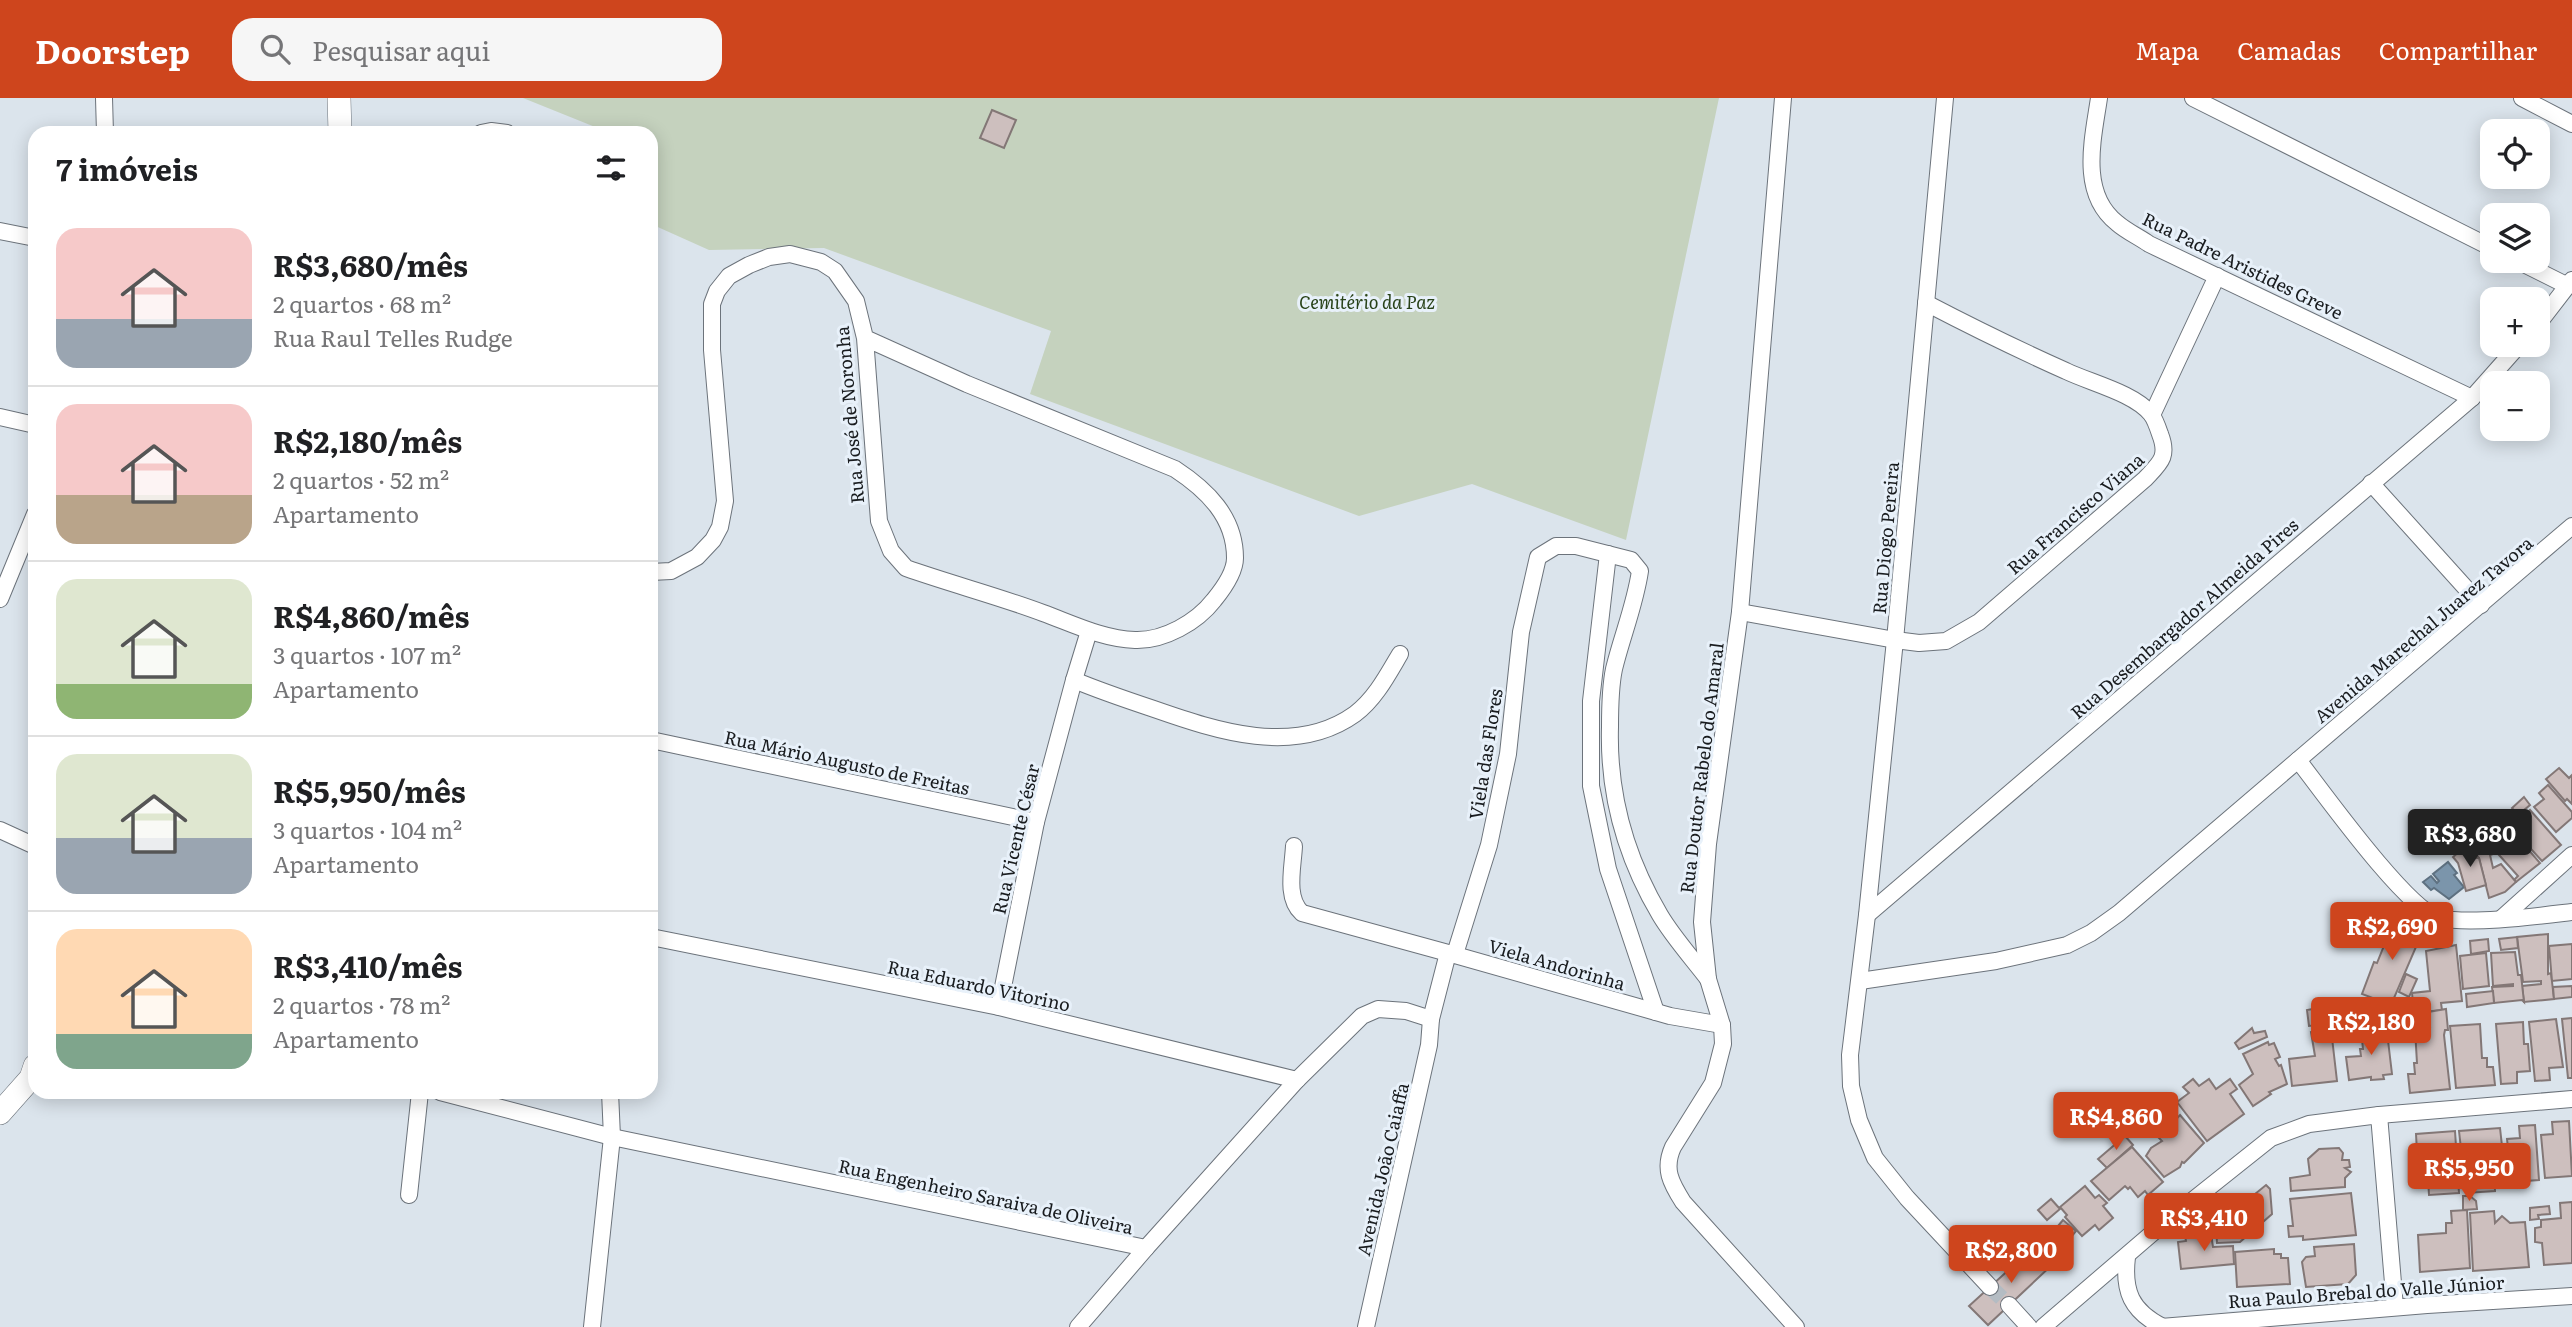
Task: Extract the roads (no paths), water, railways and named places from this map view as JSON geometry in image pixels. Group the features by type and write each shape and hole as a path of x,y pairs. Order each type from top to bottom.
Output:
{"main road":[{"path":"340,98 340,126"},
{"path":"0,1113 28,1081"}],"street":[{"path":"104,98 105,126"},
{"name":"Rua Doutor Rabelo do Amaral","path":"1783,98 1740,612 1708,844 1702,922 1708,979 1722,1025 1723,1044 1713,1083 1668,1159 1669,1178 1683,1202 1796,1327"},
{"name":"Rua Diogo Pereira","path":"1945,98 1895,640 1850,1055 1851,1086 1859,1120 1875,1158 1907,1198 1990,1286"},
{"name":"Rua Padre Aristides Greve","path":"2099,98 2091,157 2095,197 2115,222 2149,244 2472,398"},
{"path":"2193,98 2480,242"},
{"path":"2522,98 2572,124"},
{"path":"0,231 28,237"},
{"name":"Rua José de Noronha","path":"658,571 671,570 697,557 713,540 720,527 725,501 712,350 712,304 717,291 729,276 769,257 790,254 821,262 835,271 856,301 865,338 878,521 891,551 906,568 1042,612 1088,631 1136,640 1154,639 1172,632 1207,610 1223,589 1235,563 1235,538 1225,517 1209,495 1175,469 967,384 865,338"},
{"path":"2546,273 2570,283 2550,309"},
{"path":"1926,303 2045,361 2117,392 2141,405 2152,415 2217,276"},
{"name":"Rua Desembargador Almeida Pires","path":"1867,915 2472,398 2508,357"},
{"name":"Rua Francisco Viana","path":"1895,640 1919,643 1946,640 1979,622 2145,480 2161,462 2165,449 2152,415"},
{"path":"0,417 28,423"},
{"path":"2371,483 2481,605"},
{"name":"Avenida Marechal Juarez Tavora","path":"1860,981 1996,961 2067,945 2091,933 2119,913 2572,526"},
{"path":"0,599 28,531"},
{"name":"Viela das Flores","path":"1451,954 1489,845 1508,754 1521,632 1538,557 1548,548 1564,545 1608,554"},
{"path":"1656,1012 1608,869 1591,786 1591,701 1608,554 1631,560 1640,571 1614,670 1609,741 1610,774 1616,809 1626,845 1660,916 1708,979"},
{"path":"1740,612 1895,640"},
{"name":"Rua Vicente César","path":"999,1007 1036,822 1088,631"},
{"path":"1074,680 1186,721 1227,732 1287,737 1334,725 1354,714 1378,690 1400,654"},
{"name":"Rua Mário Augusto de Freitas","path":"658,741 1036,822"},
{"path":"2298,760 2381,865 2423,911 2438,918 2464,920 2572,912"},
{"path":"0,830 28,843"},
{"name":"Viela Andorinha","path":"1294,846 1292,896 1302,913 1656,1012 1722,1025"},
{"path":"2502,918 2572,855"},
{"name":"Rua Eduardo Vitorino","path":"658,938 999,1007 1297,1080"},
{"path":"1431,1019 1451,954"},
{"name":"Rua Engenheiro Saraiva de Oliveira","path":"466,1099 612,1138 1146,1248 1297,1080 1362,1016 1378,1009 1398,1010 1431,1019"},
{"name":"Avenida João Caiaffa","path":"1366,1327 1429,1045 1431,1019"},
{"path":"409,1195 419,1099"},
{"path":"592,1327 612,1138 610,1099"},
{"path":"2043,1327 2184,1207 2271,1138 2309,1124 2379,1115 2572,1100"},
{"path":"2379,1115 2395,1307"},
{"path":"1078,1327 1146,1248"},
{"name":"Rua Paulo Brebal do Valle Júnior","path":"2127,1257 2125,1275 2133,1301 2150,1320 2162,1327 2395,1307 2572,1296"},
{"path":"2009,1305 2029,1327"}],"water":[{"path":"2448,862 2464,887 2449,899 2434,888 2431,890 2423,882 2431,876 2437,883 2439,881 2433,874"}],"tunnel":[{"path":"1990,1287 2009,1305"}],"park label":[{"name":"Cemitério da Paz","path":"1367,301"}]}
